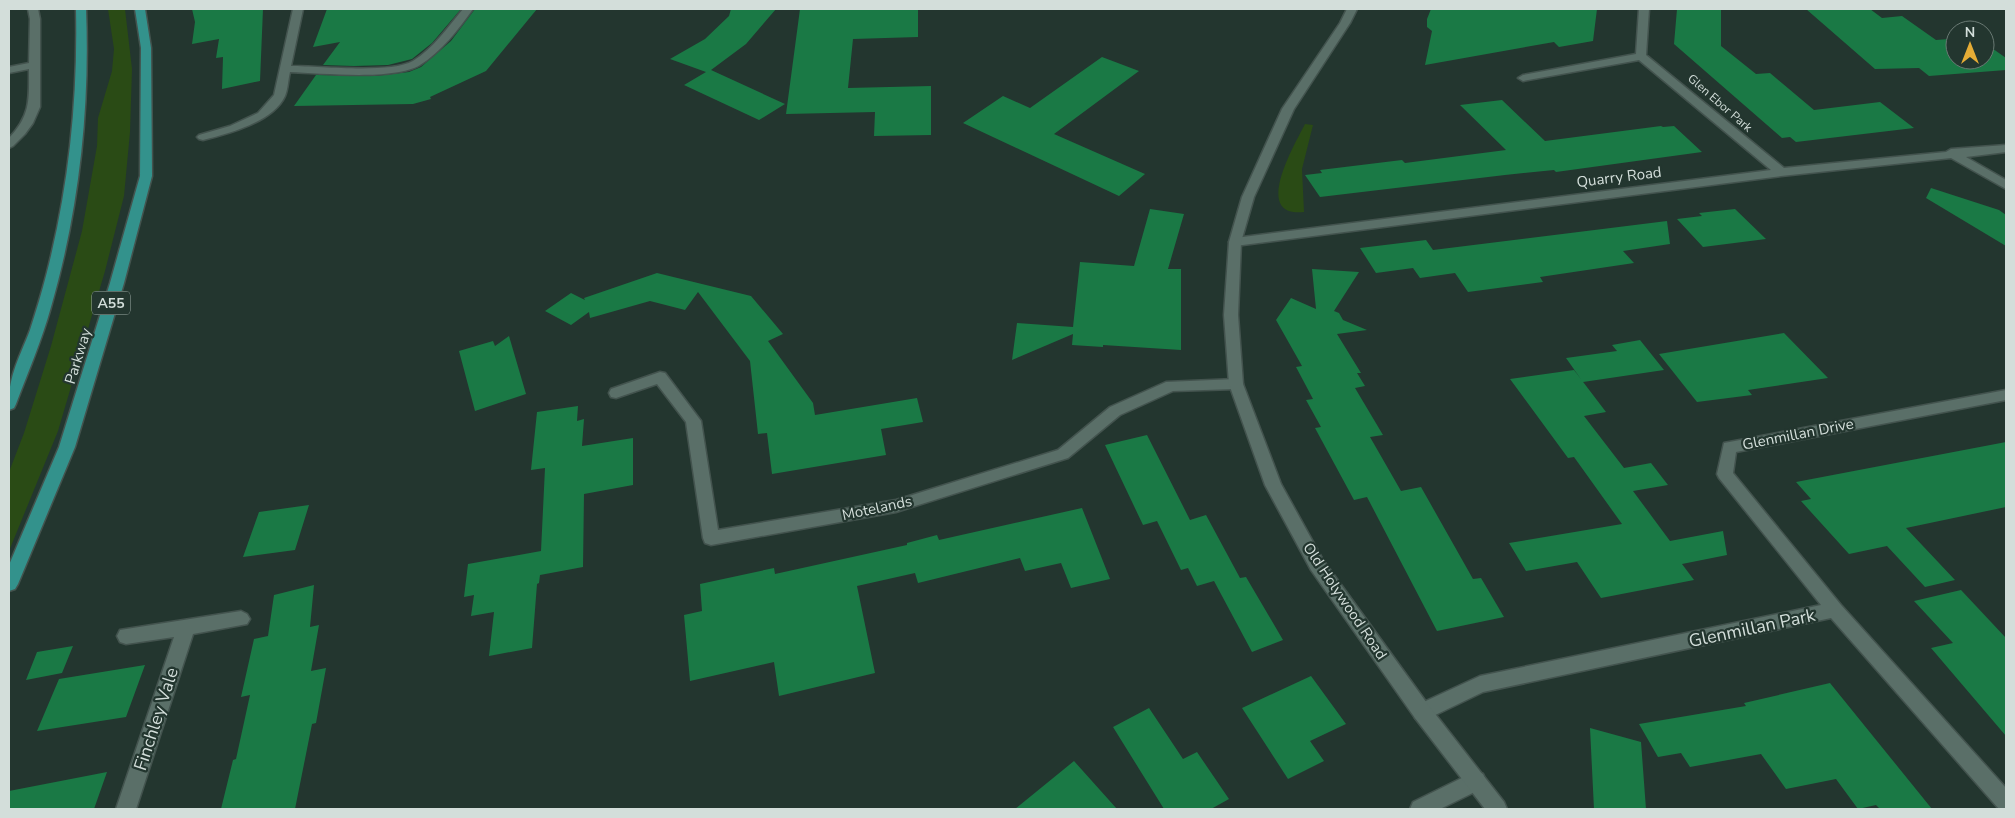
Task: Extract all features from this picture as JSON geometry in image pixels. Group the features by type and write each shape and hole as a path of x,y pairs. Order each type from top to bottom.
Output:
{"highway":[{"path":"9,404 43,308 71,196 83,63 81,9"},
{"name":"Parkway","path":"9,584 67,446 118,284 146,176 146,48 140,9"}],"street":[{"path":"9,144 30,120 34,107 33,9"},
{"path":"203,137 234,128 262,115 279,96 298,9"},
{"path":"286,69 390,70 414,65 434,49 468,9"},
{"name":"Old Holywood Road","path":"1352,9 1345,23 1288,109 1248,197 1236,242 1231,315 1236,384 1273,485 1317,565 1422,712 1497,809"},
{"path":"1524,78 1640,56 1644,9"},
{"name":"Glen Ebor Park","path":"1640,56 1672,79 1780,172"},
{"path":"9,70 34,65"},
{"name":"Quarry Road","path":"1236,242 1780,172 2006,149"},
{"path":"1952,154 2006,185"},
{"name":"Motelands","path":"616,393 660,377 693,421 711,538 896,506 1063,454 1115,411 1171,386 1236,384"},
{"name":"Glenmillan Drive","path":"1835,610 1725,474 1729,447 2006,395"},
{"name":"Glenmillan Park","path":"1422,712 1480,684 1835,610 2006,802"},
{"path":"126,636 241,619"},
{"name":"Finchley Vale","path":"126,809 186,628"},
{"path":"1420,809 1476,781"}],"green space":[{"path":"108,9 125,9 132,69 130,132 124,196 105,271 58,431 9,551 9,472 24,433 51,346 82,231 97,146 98,118 112,71 114,49"},
{"path":"1305,124 1313,125 1302,169 1304,212 1288,211 1280,204 1278,192 1286,162"}],"building":[{"path":"192,9 263,9 260,81 222,89 223,57 216,58 219,39 192,44 195,22"},
{"path":"327,9 461,9 432,43 412,59 388,65 354,66 323,65 340,42 313,47"},
{"path":"475,9 537,9 486,71 430,97 431,99 413,104 294,106 316,75 376,76 409,72 421,67 451,41"},
{"path":"731,9 776,9 746,44 711,70 785,104 759,120 684,85 706,72 670,59 705,39 729,16"},
{"path":"800,9 918,9 918,37 853,39 848,88 931,86 931,135 874,136 875,112 786,114"},
{"path":"1431,9 1597,9 1593,41 1559,47 1554,42 1425,65 1432,31 1427,27 1427,19"},
{"path":"1677,9 1721,9 1721,46 1756,74 1770,73 1814,110 1880,102 1914,128 1796,142 1790,137 1782,138 1674,44"},
{"path":"1806,9 1870,9 1882,18 1902,16 1936,40 1945,39 1945,70 1995,70 1995,50 2006,58 2006,70 1929,76 1919,68 1875,69"},
{"path":"1102,57 1139,71 1054,134 1145,174 1119,196 963,123 1003,96 1030,108"},
{"path":"1502,100 1545,141 1661,126 1674,126 1702,152 1556,172 1554,170 1505,175 1320,197 1305,175 1322,173 1320,170 1402,160 1405,163 1506,150 1460,105"},
{"path":"1931,188 1999,210 2006,215 2006,246 1926,198"},
{"path":"1150,209 1184,214 1168,269 1181,269 1181,350 1072,345 1073,334 1012,360 1017,323 1073,327 1080,262 1134,266"},
{"path":"1735,209 1766,239 1703,247 1677,219 1702,216 1699,213"},
{"path":"1667,221 1670,244 1623,251 1634,263 1540,277 1543,282 1468,292 1455,273 1420,278 1413,268 1376,273 1360,248 1426,240 1433,250"},
{"path":"1312,269 1359,272 1334,311 1339,313 1343,320 1367,330 1337,334 1361,373 1357,373 1365,386 1355,388 1383,435 1370,437 1401,491 1421,487 1473,579 1481,578 1504,617 1437,631 1367,497 1354,500 1315,428 1321,427 1306,400 1313,399 1296,367 1302,366 1276,320 1291,298 1316,309"},
{"path":"657,273 751,296 783,334 768,341 813,403 815,415 917,398 923,422 881,429 886,455 772,474 767,433 758,434 750,361 698,292 685,310 650,301 590,318 589,312 571,325 545,311 571,293 585,300 584,298"},
{"path":"1784,333 1828,378 1748,390 1752,395 1697,402 1659,354"},
{"path":"509,336 526,394 475,411 459,351 493,341 495,346"},
{"path":"1640,340 1664,370 1583,382 1566,358 1617,351 1612,345"},
{"path":"1574,370 1606,412 1584,416 1624,468 1651,463 1668,485 1633,491 1670,541 1723,531 1727,555 1682,564 1694,580 1601,598 1577,562 1526,571 1509,543 1622,524 1574,457 1568,458 1510,379"},
{"path":"578,406 577,421 584,419 582,446 633,438 633,485 584,494 583,567 540,575 539,583 537,584 532,648 489,656 494,612 471,616 474,595 464,597 468,564 541,551 545,468 531,470 537,412"},
{"path":"1147,435 1190,520 1206,515 1240,578 1246,577 1283,640 1252,652 1214,581 1197,586 1188,568 1181,570 1157,521 1143,525 1105,445"},
{"path":"2006,442 2006,507 1906,528 1955,580 1925,587 1887,546 1849,554 1801,501 1811,499 1796,482"},
{"path":"309,505 295,550 243,557 259,512"},
{"path":"1082,508 1110,579 1071,588 1061,563 1025,571 1020,558 918,583 915,573 857,586 875,673 779,696 774,662 690,681 684,615 702,611 700,584 774,568 775,574 907,545 907,543 937,535 939,540"},
{"path":"314,585 310,627 319,625 311,671 326,668 316,723 312,724 295,809 221,809 233,760 236,759 250,695 241,697 254,639 268,636 274,595"},
{"path":"1961,590 2006,638 2006,736 1931,648 1953,643 1914,601"},
{"path":"73,646 62,673 26,680 37,652"},
{"path":"145,665 126,717 37,731 59,679"},
{"path":"1311,676 1346,724 1310,741 1324,761 1288,779 1242,708"},
{"path":"1830,683 1932,809 1880,809 1876,805 1858,809 1836,779 1786,789 1761,754 1690,767 1681,753 1658,757 1639,724 1746,706 1744,703"},
{"path":"1149,708 1183,759 1197,752 1229,799 1211,809 1164,809 1113,727"},
{"path":"1590,728 1641,742 1646,809 1594,809"},
{"path":"1074,761 1117,809 1015,809"},
{"path":"107,772 94,809 9,809 9,791"}]}
